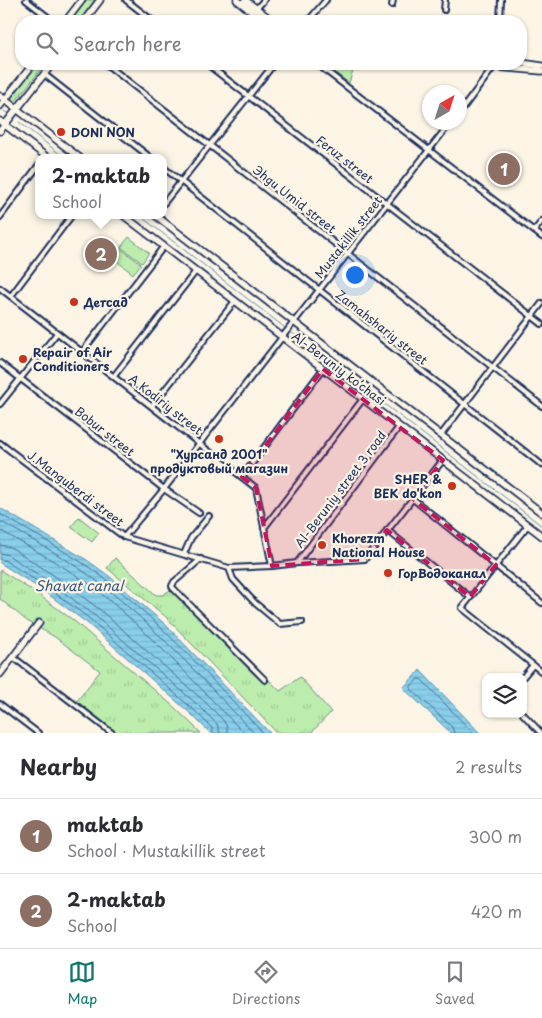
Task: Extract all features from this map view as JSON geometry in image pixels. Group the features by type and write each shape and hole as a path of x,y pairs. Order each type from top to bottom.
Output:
{"main road":[{"path":"71,15 82,0"},
{"path":"89,15 100,0"},
{"path":"237,0 256,15"},
{"path":"245,0 264,15"},
{"path":"527,64 542,66"},
{"path":"527,69 542,71"},
{"path":"0,106 2,98 28,70"},
{"path":"0,131 2,123 17,109 47,70"},
{"path":"2,98 75,154"},
{"path":"2,123 42,154"},
{"name":"Al-Beruniy ko’chasi","path":"128,219 542,536"},
{"name":"Al-Beruniy ko’chasi","path":"160,219 542,512"},
{"path":"0,674 39,623"}],"street":[{"path":"26,0 45,15"},
{"path":"126,0 145,15"},
{"path":"256,9 264,0"},
{"path":"313,15 326,0"},
{"path":"392,6 393,0"},
{"path":"444,10 445,0"},
{"path":"500,15 501,0"},
{"name":"Эhgu Umid street","path":"114,70 542,406"},
{"name":"Feruz street","path":"215,70 542,324"},
{"path":"167,199 269,70"},
{"path":"325,70 542,237"},
{"path":"467,103 491,70"},
{"path":"44,74 146,154"},
{"name":"Mustakillik street","path":"124,537 164,489 445,130"},
{"path":"0,217 35,170"},
{"name":"Zamahshariy street","path":"167,170 542,465"},
{"path":"10,296 69,219"},
{"path":"534,231 542,221"},
{"path":"82,352 164,246"},
{"path":"114,376 196,271"},
{"name":"A.Kodiriy street","path":"0,288 256,488 272,566"},
{"path":"152,406 235,301"},
{"path":"441,435 542,303"},
{"path":"0,404 57,333"},
{"name":"Bobur street","path":"0,363 164,489 200,513"},
{"path":"242,477 323,368"},
{"path":"264,528 363,399"},
{"name":"Al-Beruniy street 3 road","path":"297,563 399,426"},
{"name":"J.Manguberdi street","path":"0,443 124,537 229,568 365,559 387,530"},
{"path":"443,460 387,530 470,597"},
{"path":"412,499 542,603"},
{"path":"184,554 191,538 209,516"},
{"path":"528,525 462,608 542,672"},
{"path":"201,559 174,582 173,588 265,680"},
{"path":"229,568 234,579 254,603 280,624 302,622"},
{"path":"13,657 112,733"},
{"path":"526,673 533,665"},
{"path":"0,704 38,733"},
{"path":"527,718 541,733"}],"highlighted area":[{"path":"323,369 443,460 413,499 496,565 470,597 387,530 365,559 272,566 256,488 242,477"}],"green space":[{"path":"87,0 95,0 84,15 75,15"},
{"path":"33,70 40,70 15,102 12,97"},
{"path":"331,70 353,70 349,83"},
{"path":"129,237 149,253 142,263 121,247"},
{"path":"120,248 141,264 133,274 113,258"},
{"path":"79,517 99,533 92,542 71,527"},
{"path":"115,558 156,595 163,595 170,590 265,684 269,680 280,691 300,677 331,712 311,733 277,733 166,617 107,568"},
{"path":"0,570 73,620 173,706 201,733 117,733 77,701 100,671 55,637 27,621 0,599"}],"water":[{"name":"Shavat canal","path":"0,508 87,560 109,576 166,625 270,733 210,733 87,623 45,592 0,563"},
{"path":"420,670 480,733 451,733 403,688"}],"waterway":[{"path":"19,122 60,154"},
{"path":"144,219 284,327"},
{"path":"291,332 542,526"}],"place":[{"name":"DONI NON","path":"61,132"},
{"name":"maktab","path":"504,169"},
{"name":"2-maktab","path":"101,254"},
{"name":"Детсад","path":"74,302"},
{"name":"Repair of Air Conditioners","path":"23,359"},
{"name":"\"Хурсанд 2001\" продуктовый магазин","path":"219,439"},
{"name":"SHER & BEK do'kon","path":"452,486"},
{"name":"Khorezm National House","path":"322,545"},
{"name":"ГорВодоканал","path":"388,573"}]}
